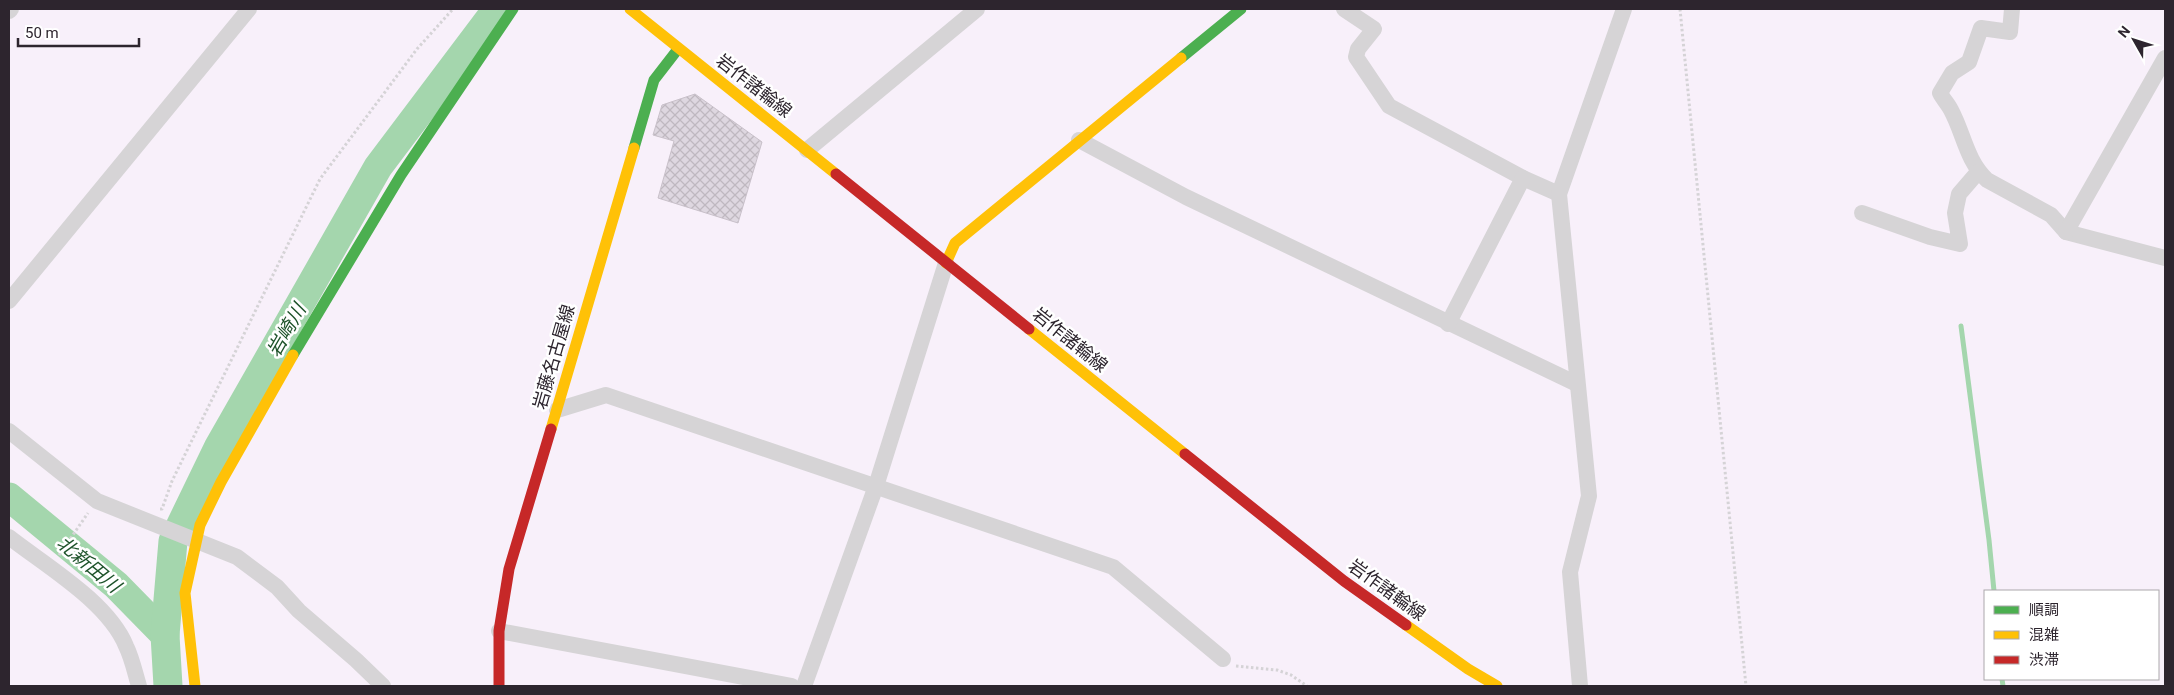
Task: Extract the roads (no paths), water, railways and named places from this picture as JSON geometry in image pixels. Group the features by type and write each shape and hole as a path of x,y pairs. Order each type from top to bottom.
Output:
{"main road":[{"path":"195,686 185,593 193,540 200,525 221,482 293,356 401,174 513,9"},
{"name":"岩作諸輪線","path":"630,9 1344,582 1468,669 1497,686"},
{"path":"946,263 955,243 1241,9"},
{"name":"岩藤名古屋線","path":"499,686 499,631 509,569 654,80 678,49"}],"street":[{"path":"9,301 249,9"},
{"path":"807,150 977,9"},
{"path":"1344,9 1374,28 1358,49 1356,57 1389,106 1523,178 1559,194"},
{"path":"1580,686 1570,572 1590,496 1559,194 1624,9"},
{"path":"2012,9 2010,32 1981,28 1969,62 1952,73 1940,93 1952,111 1968,156 1978,172 1987,180 2051,215 2066,232 2165,258"},
{"path":"2066,232 2165,58"},
{"path":"1079,140 1186,197 1448,324 1577,384"},
{"path":"1862,213 1930,237 1960,244 1955,213 1960,194 1978,172"},
{"path":"1448,324 1523,178"},
{"path":"804,686 876,486 946,263"},
{"path":"557,410 606,395 1113,567 1223,658"},
{"path":"9,431 97,501 237,558 266,576 299,611 356,660 382,686"},
{"path":"9,537 99,606 117,629 126,646 139,686"},
{"path":"499,631 792,686"}],"waterway":[{"name":"岩崎川","path":"168,686 165,635 173,541 218,448 378,167 497,9"},
{"path":"1961,326 1994,590"},
{"name":"北新田川","path":"9,497 116,585 165,635"},
{"path":"2002,680 2003,686"}]}
